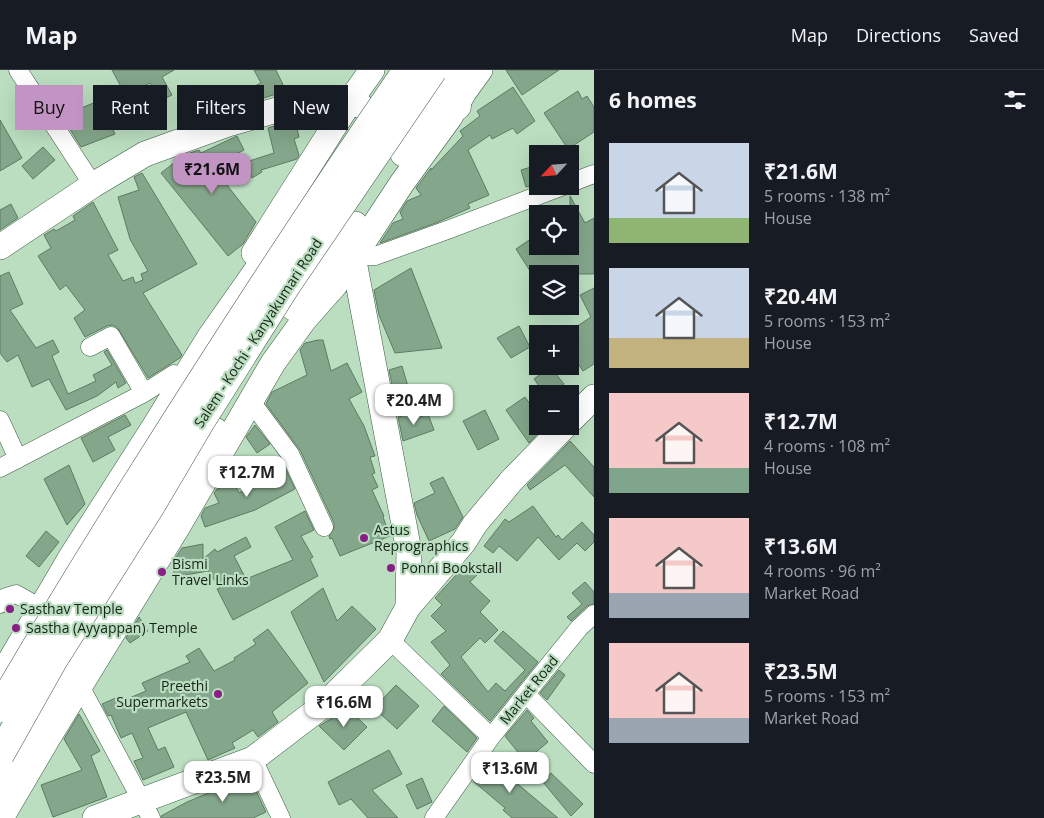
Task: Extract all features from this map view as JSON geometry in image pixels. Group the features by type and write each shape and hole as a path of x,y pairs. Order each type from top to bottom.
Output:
{"main road":[{"path":"0,678 71,557 209,338 324,175 372,70"},
{"path":"0,658 32,603 202,330 358,104 392,70"},
{"name":"Salem - Kochi - Kanyakumari Road","path":"0,708 37,644 217,355 330,182 407,70"},
{"path":"425,70 451,82 480,70"},
{"path":"0,785 68,664 280,323 311,287 416,151 450,118 451,82"},
{"name":"Salem - Kochi - Kanyakumari Road","path":"0,755 54,659 286,286 451,82"},
{"path":"0,248 93,185 145,154 228,124 312,100 358,104 416,151"},
{"path":"1,818 177,528 273,363 304,320 335,285 416,151"},
{"path":"353,256 409,551 408,607"},
{"path":"579,412 594,397"},
{"path":"96,818 146,810 253,759 324,704 390,640 408,607 463,542 475,524 512,480 556,435"},
{"path":"409,551 428,554 463,542"}],"street":[{"path":"18,70 93,185"},
{"path":"579,180 594,174"},
{"path":"353,256 374,256 539,195"},
{"path":"90,347 111,336 144,393"},
{"path":"0,468 144,393 174,374"},
{"path":"250,400 290,454 324,527"},
{"path":"0,420 18,459"},
{"path":"0,604 6,597 16,594 32,603"},
{"name":"Market Road","path":"434,818 491,738 579,628 594,614"},
{"path":"390,640 491,738"},
{"path":"80,686 146,810"},
{"path":"526,694 594,764"},
{"path":"253,759 281,818"}],"building":[{"path":"112,70 174,70 162,77 166,85 151,85 150,83 146,85 120,85"},
{"path":"254,70 276,70 283,85 274,85 274,95 264,98 264,85 257,85 261,83"},
{"path":"506,70 559,70 522,95"},
{"path":"167,86 172,95 167,98"},
{"path":"513,87 535,121 517,134 513,128 492,139 490,135 468,150 489,195 468,204 470,208 436,223 380,243 393,223 403,219 400,212 407,201 421,195 416,188 431,168 431,170 463,136 460,131 480,116 477,111"},
{"path":"578,91 582,99 587,96 594,107 594,132 574,145 565,145 544,113"},
{"path":"93,103 93,130 113,130 115,134 81,147 71,130 83,130 83,107"},
{"path":"0,120 22,158 0,171"},
{"path":"274,126 274,130 297,130 299,137 294,139 299,155 297,159 261,170 262,172 252,178 243,163 274,153 268,128"},
{"path":"237,136 244,150 212,166 256,222 243,244 228,256 161,173 184,155 199,150 201,153"},
{"path":"43,147 55,160 33,179 22,166"},
{"path":"529,168 529,186 526,187 521,170"},
{"path":"142,173 197,264 143,293 182,355 148,378 117,327 107,326 85,337 74,318 85,310 66,285 60,290 38,256 51,248 44,235 54,229 56,231 75,220 73,216 93,202 118,250 108,255 123,281 133,277 135,283 143,280 141,274 148,271 130,239 118,197 139,190 134,177"},
{"path":"570,196 575,205 570,205"},
{"path":"11,204 18,218 0,230 0,210"},
{"path":"579,212 585,223 594,218 594,274 579,274 579,265 529,265 529,269 516,249 529,240 529,255 579,255"},
{"path":"411,268 442,348 395,353 379,315 374,290"},
{"path":"9,272 23,304 10,310 36,348 53,340 59,352 52,356 68,394 96,381 93,375 112,365 104,352 107,350 126,383 118,388 116,382 97,396 66,410 49,379 32,387 18,355 7,362 0,353 0,276"},
{"path":"594,288 594,364 583,371 579,365 579,325 591,317 580,295"},
{"path":"519,326 529,348 511,358 497,338"},
{"path":"323,340 331,371 347,363 362,392 349,399 364,426 375,456 370,457 375,473 372,474 378,487 372,490 384,516 390,536 340,556 332,538 330,539 329,536 334,528 334,523 300,450 266,404 272,392 307,375 300,350 305,343"},
{"path":"402,366 409,390 394,394 389,370"},
{"path":"539,375 557,375 564,384 538,385 534,379"},
{"path":"525,397 529,403 529,435 537,435 529,443 506,410"},
{"path":"485,410 499,439 478,450 463,421"},
{"path":"413,413 415,419 428,414 434,430 403,441 398,417"},
{"path":"125,415 131,425 108,437 115,450 93,462 81,438"},
{"path":"255,425 270,444 257,453 246,437"},
{"path":"570,441 594,467 594,497 565,465 530,490 527,485"},
{"path":"69,465 85,504 67,525 44,479"},
{"path":"285,468 295,489 255,510 205,527 201,516 205,508 219,503 214,493 217,489 233,481 239,493"},
{"path":"443,477 463,517 455,529 429,541 417,515 414,503 435,493 430,483"},
{"path":"533,506 556,537 558,535 562,540 582,522 594,535 594,542 585,551 577,543 559,560 538,537 517,561 499,546 493,553 484,546 505,519 509,522"},
{"path":"305,511 314,530 301,536 313,557 310,559 318,576 233,620 217,589 220,588 208,571 175,577 172,563 182,548 203,544 203,559 215,549 217,552 246,537 251,547 234,556 246,579 293,560 275,527"},
{"path":"46,531 59,542 39,567 26,556"},
{"path":"469,561 480,572 470,582 490,601 480,612 498,630 485,643 480,638 461,657 488,692 496,683 505,691 525,670 494,641 503,631 538,662 490,721 441,674 450,665 431,642 446,631 431,616 442,605 435,598"},
{"path":"585,582 594,592 594,604 587,606 571,621 567,617 582,604 572,593"},
{"path":"323,588 337,621 352,606 376,629 324,682 291,612"},
{"path":"139,617 148,631 130,643 126,638"},
{"path":"268,629 308,683 272,712 278,722 258,737 253,730 232,743 235,748 208,760 186,712 148,728 158,750 165,747 174,767 143,780 134,761 143,758 132,733 121,738 111,715 108,716 102,704 118,697 120,702 146,691 142,683 190,662 186,656 199,648 214,671 235,660 234,658 256,644 253,640"},
{"path":"559,670 565,675 547,700 540,693"},
{"path":"396,685 419,706 397,729 374,708"},
{"path":"344,705 367,727 344,750 319,726 339,714 338,712"},
{"path":"444,706 477,738 467,752 432,721"},
{"path":"527,710 534,718 531,721 548,742 525,761 505,736"},
{"path":"79,714 100,751 91,756 107,797 53,817 41,785 82,770 64,739"},
{"path":"389,750 402,774 372,790 398,818 368,818 351,799 339,805 328,782"},
{"path":"488,759 558,818 512,818 503,810 505,808 473,781"},
{"path":"551,773 583,804 571,816 543,782"},
{"path":"249,776 266,812 253,818 162,818 161,816 187,802"},
{"path":"422,778 432,802 417,809 406,785"}],"place":[{"name":"Astus Reprographics","path":"364,538"},
{"name":"Ponni Bookstall","path":"391,568"},
{"name":"Bismi Travel Links","path":"162,572"},
{"name":"Sasthav Temple","path":"10,609"},
{"name":"Sastha (Ayyappan) Temple","path":"16,628"},
{"name":"Preethi Supermarkets","path":"218,694"}]}
